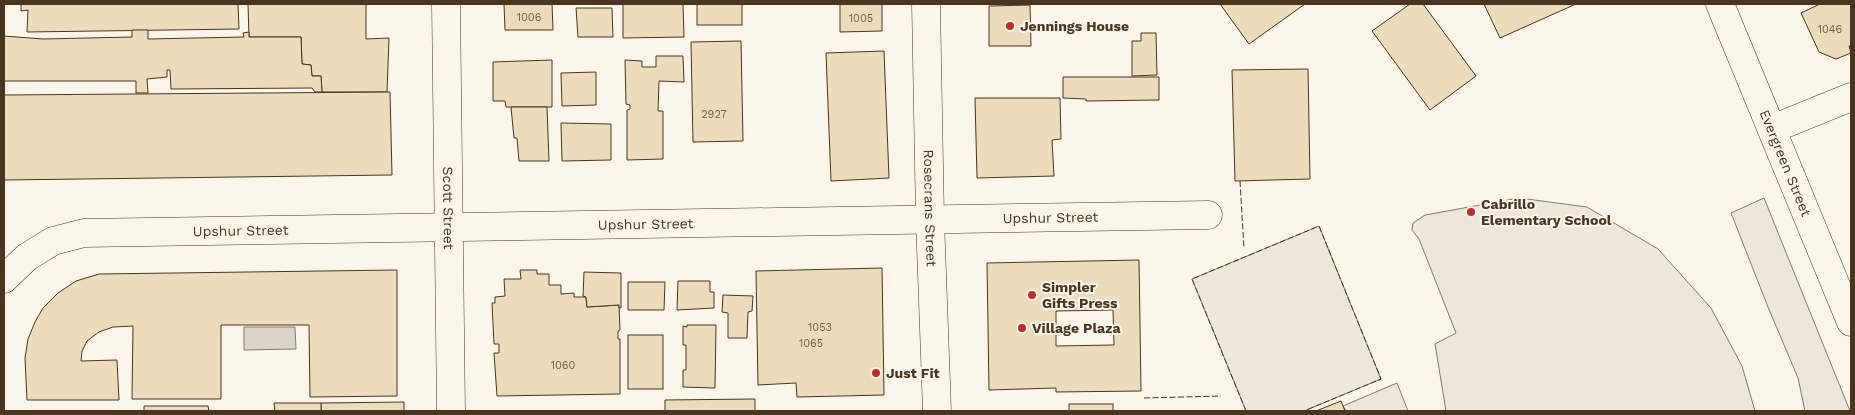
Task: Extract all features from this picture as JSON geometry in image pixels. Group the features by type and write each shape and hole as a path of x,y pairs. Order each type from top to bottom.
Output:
{"street":[{"name":"Scott Street","path":"446,4 451,411"},
{"name":"Rosecrans Street","path":"926,4 930,219 937,411"},
{"name":"Evergreen Street","path":"1720,4 1851,322"},
{"path":"1772,129 1851,97"},
{"name":"Upshur Street","path":"4,278 27,257 53,241 84,233 1208,215"}],"shaded area":[{"path":"1519,198 1587,207 1658,249 1711,308 1742,366 1755,411 1446,411 1435,344 1456,333 1419,239 1412,230 1413,223 1425,215"},
{"path":"1764,198 1850,411 1805,411 1798,378 1731,213"},
{"path":"1319,226 1381,379 1304,411 1246,411 1192,279"},
{"path":"244,327 295,327 296,349 244,350"},
{"path":"1397,383 1408,411 1346,411 1343,406"}],"building":[{"path":"21,4 238,4 239,29 27,32 28,10 21,11"},
{"path":"248,4 366,4 366,39 389,38 387,92 322,92 321,76 312,76 311,65 302,64 301,37 249,37"},
{"path":"504,4 552,4 553,30 505,30"},
{"path":"623,4 683,4 684,37 623,38"},
{"path":"697,4 742,4 742,25 697,25"},
{"path":"840,4 882,4 882,31 840,32"},
{"path":"1220,4 1305,4 1249,44"},
{"path":"1410,4 1423,4 1476,76 1430,110 1372,31"},
{"path":"1484,4 1576,4 1500,38"},
{"path":"1820,4 1851,4 1851,46 1849,46 1851,53 1836,59 1819,52 1801,13"},
{"name":"Jennings House","path":"1030,5 1031,46 989,46 989,6"},
{"path":"576,8 612,8 613,37 578,37"},
{"path":"132,30 148,30 148,39 244,37 243,33 249,32 249,37 301,37 302,64 311,65 312,76 321,76 322,92 315,92 312,88 171,89 170,70 167,70 167,77 147,79 148,93 136,93 136,81 4,81 4,36 43,39 132,37"},
{"path":"1141,33 1156,33 1157,75 1132,76 1132,41 1141,41"},
{"path":"741,41 743,141 693,142 691,42"},
{"path":"884,51 889,178 831,181 826,53"},
{"path":"656,56 683,56 684,82 659,81 658,111 663,111 663,159 627,160 627,110 630,109 630,105 626,104 625,60 642,61 642,67 656,67"},
{"path":"552,60 552,107 506,107 505,101 493,101 493,62"},
{"path":"1308,69 1310,179 1235,181 1232,70"},
{"path":"596,72 596,105 562,106 561,73"},
{"path":"1063,77 1159,77 1159,100 1086,101 1086,99 1063,98"},
{"path":"390,92 392,175 4,180 4,95"},
{"path":"975,98 1060,98 1061,139 1052,140 1054,176 977,178"},
{"path":"511,107 547,107 549,161 519,161 517,138 514,138"},
{"path":"561,123 611,124 611,160 562,161"},
{"name":"Village Plaza","path":"1139,260 1141,391 1056,392 1056,388 989,390 987,263","holes":["1113,310 1114,345 1056,346 1056,311"]},
{"path":"882,268 884,395 797,397 796,383 758,385 756,271"},
{"path":"397,270 397,396 310,397 309,325 221,325 221,399 132,399 133,326 113,327 99,332 87,341 82,351 81,361 117,360 119,400 27,400 25,358 28,339 35,322 43,308 58,293 76,281 99,274"},
{"path":"520,270 537,270 537,274 549,274 549,285 561,285 561,294 574,293 574,297 586,297 587,307 619,305 620,394 497,396 494,353 499,353 499,344 494,344 492,303 495,303 495,297 505,296 504,279 521,279"},
{"path":"584,272 621,273 621,308 619,308 619,305 587,307 586,297 583,296"},
{"path":"678,281 710,281 710,292 714,292 714,308 677,310"},
{"path":"628,282 665,282 664,310 628,310"},
{"path":"723,295 753,296 752,311 748,312 747,338 728,338 728,313 722,312"},
{"path":"687,325 716,325 715,388 683,387 683,370 686,370 686,345 683,345 683,326 687,327"},
{"path":"628,335 663,335 663,389 628,389"},
{"path":"755,399 755,411 665,411 665,400"},
{"path":"1341,401 1345,411 1316,411"},
{"path":"404,402 404,411 321,411 321,403"},
{"path":"274,403 321,403 321,411 275,411"},
{"path":"1069,404 1113,404 1113,411 1069,411"},
{"path":"144,406 208,406 209,411 144,411"}],"fence":[{"path":"1240,181 1244,248"},
{"path":"1246,411 1192,279 1319,226 1381,379 1304,411"},
{"path":"1144,398 1221,396"}],"place":[{"name":"Jennings House","path":"1010,26"},
{"name":"Cabrillo Elementary School","path":"1471,212"},
{"name":"Simpler Gifts Press","path":"1032,295"},
{"name":"Village Plaza","path":"1022,328"},
{"name":"Just Fit","path":"876,373"}]}
